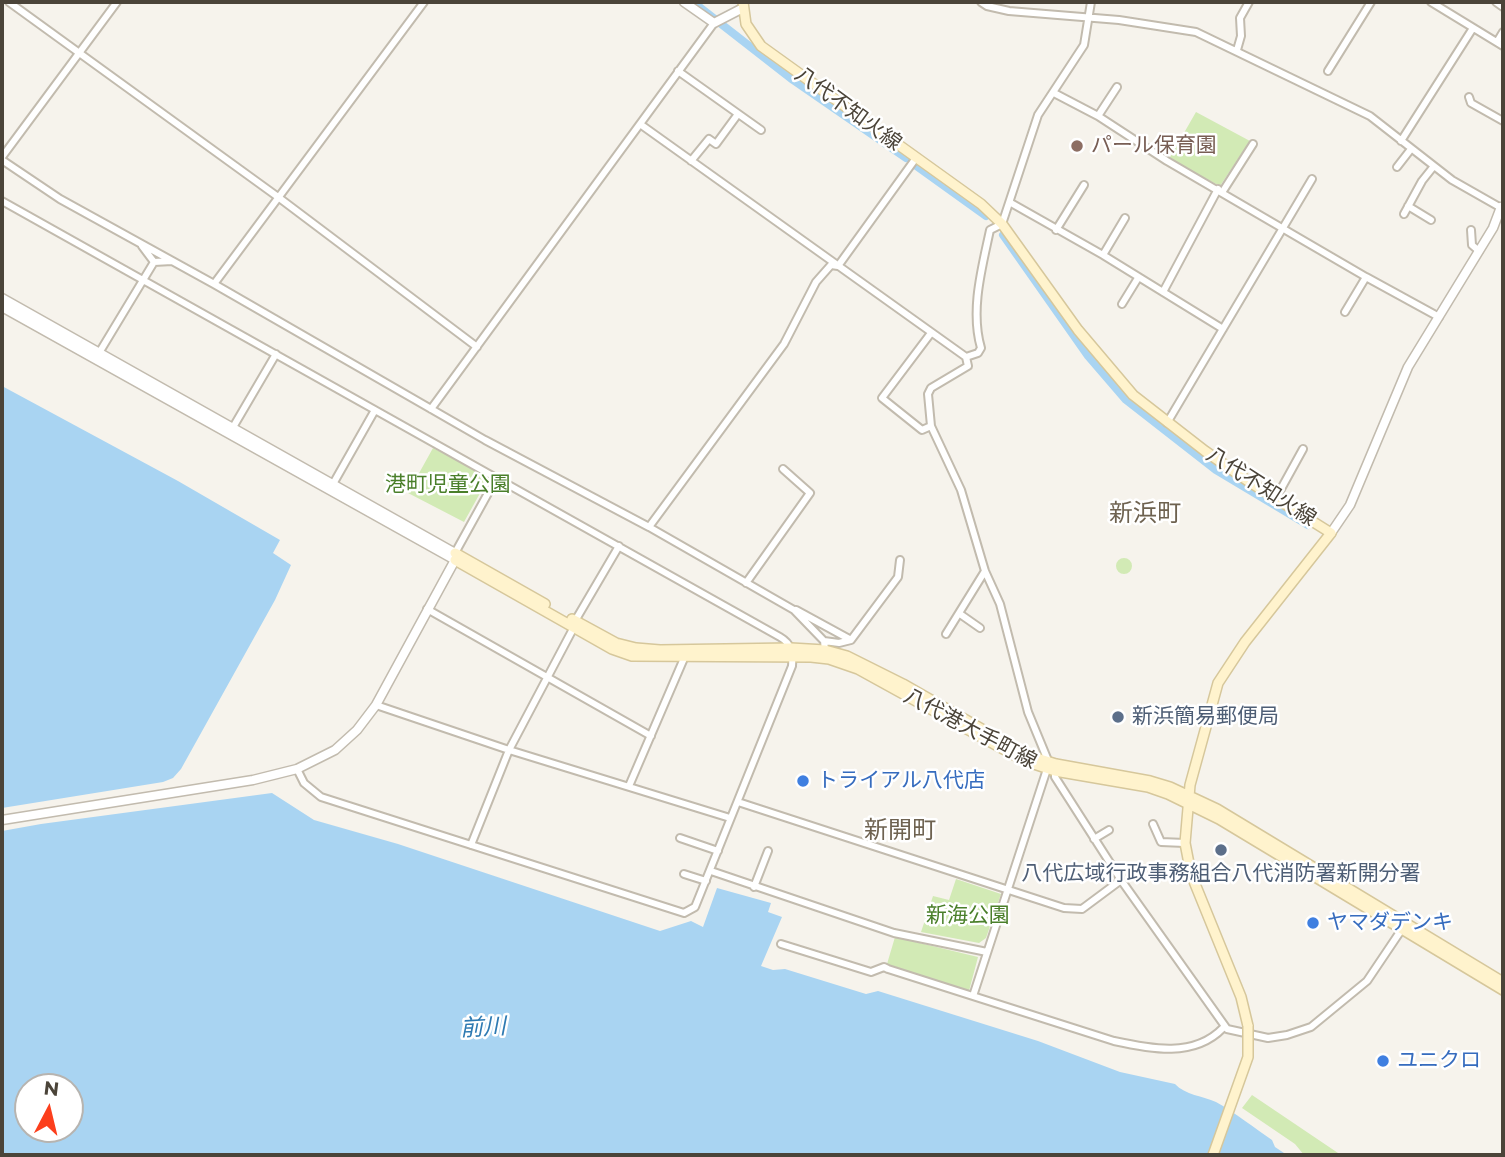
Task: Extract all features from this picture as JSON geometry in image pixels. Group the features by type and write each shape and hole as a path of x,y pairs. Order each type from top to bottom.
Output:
{"main road":[{"name":"八代不知火線","path":"743,5 746,24 761,46 981,204 1002,224 1078,330 1132,395 1167,423 1331,533 1245,642 1219,683 1188,799 1185,843 1191,874 1241,998 1248,1026 1248,1057 1213,1155"},
{"name":"八代港大手町線","path":"455,556 575,624 612,649 632,656 792,652 830,659 846,663 1025,761 1150,781 1217,809 1503,990"},
{"name":"八代港大手町線","path":"792,652 825,645 866,664 1052,767"},
{"name":"八代港大手町線","path":"1404,926 1503,982"}],"street":[{"path":"9,2 278,197 477,347"},
{"path":"117,2 2,158 60,199 431,409 851,640"},
{"path":"214,284 424,2"},
{"path":"684,2 714,23"},
{"path":"981,2 1009,11 1119,20 1196,32 1370,116 1452,180 1502,208"},
{"path":"966,357 978,353 981,348 978,336 981,275 990,230 1002,224 1011,203 1038,115 1084,45 1091,2"},
{"path":"1237,50 1241,36 1240,18 1250,2"},
{"path":"1328,71 1371,2"},
{"path":"1431,2 1500,44 1503,32"},
{"path":"1496,2 1503,7"},
{"path":"431,409 714,23 743,5"},
{"path":"1401,141 1483,24"},
{"path":"678,71 761,130"},
{"path":"1098,116 1117,86"},
{"path":"1054,93 1098,116 1167,161 1439,317"},
{"path":"1469,97 1471,103 1503,121"},
{"path":"691,161 709,139 716,144 738,114"},
{"path":"640,124 966,357 968,366 931,388 928,394 930,426 961,490 985,571 1000,604 1028,712 1055,777 1121,880 1223,1028 1268,1038 1311,1027 1367,981 1404,926"},
{"path":"1163,292 1220,190 1253,144"},
{"path":"1397,167 1411,149"},
{"path":"838,266 916,158"},
{"path":"1404,214 1434,166"},
{"path":"1167,423 1312,179"},
{"path":"1056,230 1084,186"},
{"path":"1331,533 1350,505 1408,368 1493,228 1502,208 1503,198"},
{"path":"2,201 780,637 787,641 792,652 792,666 711,872 695,907 684,913 321,797 304,783 297,769"},
{"path":"1011,203 1103,255 1223,329"},
{"path":"1408,206 1431,220"},
{"path":"1103,255 1125,218"},
{"path":"1493,228 1503,232"},
{"path":"1471,229 1472,245 1479,251"},
{"path":"141,244 154,262"},
{"path":"154,262 173,261"},
{"path":"99,354 154,262"},
{"path":"649,527 784,344 816,282 831,265 838,266"},
{"path":"1345,312 1366,277"},
{"path":"1122,304 1138,278"},
{"path":"2,298 455,556"},
{"path":"2,307 455,556"},
{"path":"930,426 922,430 882,398 931,333"},
{"path":"232,429 276,354"},
{"path":"332,484 375,410"},
{"path":"1276,498 1303,449"},
{"path":"746,583 810,493 783,469"},
{"path":"2,820 253,780 297,769 335,750 357,730 376,705 497,477"},
{"path":"471,845 509,750 619,546"},
{"path":"794,610 825,645 851,640 898,576 900,560"},
{"path":"946,634 985,571"},
{"path":"427,610 651,736"},
{"path":"960,614 980,628"},
{"path":"629,786 686,653"},
{"path":"376,705 509,750 730,818"},
{"path":"974,996 1052,767"},
{"path":"738,802 1008,891 1074,910 1082,909 1121,880"},
{"path":"1153,824 1161,842 1185,843"},
{"path":"1094,839 1109,830"},
{"path":"680,838 718,851"},
{"path":"754,887 768,851"},
{"path":"711,872 894,933 987,952"},
{"path":"684,874 706,881"},
{"path":"781,944 871,972 884,967 1114,1041 1147,1048 1170,1050 1195,1045 1223,1028"}],"green space":[{"path":"1196,112 1250,141 1220,186 1169,159"},
{"name":"港町児童公園","path":"433,448 489,477 464,522 408,493"},
{"path":"1124,558 1130,560 1130,572 1124,574 1118,572 1116,566 1118,560"},
{"name":"新海公園","path":"956,879 1001,894 986,938 979,943 921,932 933,896 949,900"},
{"path":"895,937 978,957 969,991 887,964"},
{"path":"1252,1095 1341,1155 1304,1155 1295,1144 1242,1108"}],"water":[{"path":"2,386 178,481 280,540 273,553 291,565 275,600 181,769 173,778 163,782 2,808"},
{"name":"前川","path":"272,793 314,820 398,844 660,931 691,921 703,927 717,888 771,903 768,912 782,917 761,966 773,970 785,969 866,994 878,991 1038,1041 1120,1072 1175,1084 1184,1091 1216,1102 1231,1111 1272,1140 1275,1147 1287,1155 2,1155 2,831"}],"waterway":[{"path":"693,2 793,80 906,158"},
{"path":"915,165 986,216"},
{"path":"1003,235 1088,356 1125,399 1216,470 1308,525"}],"place":[{"name":"パール保育園","path":"1077,146"},
{"name":"新浜簡易郵便局","path":"1118,717"},
{"name":"トライアル八代店","path":"803,781"},
{"name":"八代広域行政事務組合八代消防署新開分署","path":"1221,850"},
{"name":"ヤマダデンキ","path":"1313,923"},
{"name":"ユニクロ","path":"1383,1061"}],"district":[{"name":"新浜町","path":"1145,514"},
{"name":"新開町","path":"900,831"}]}
